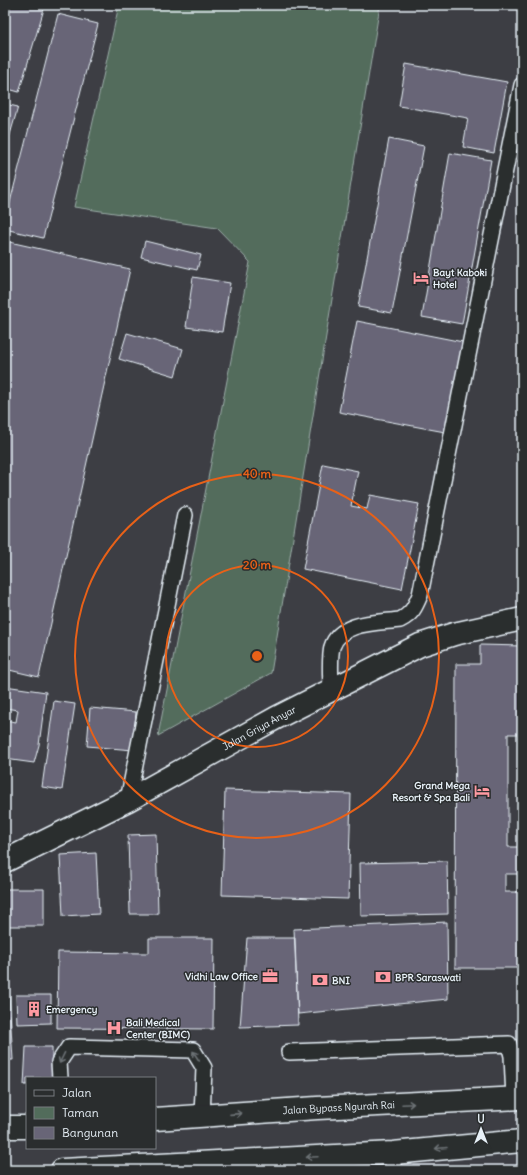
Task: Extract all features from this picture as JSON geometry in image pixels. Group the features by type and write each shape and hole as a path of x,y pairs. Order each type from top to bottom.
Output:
{"main road":[{"name":"Jalan Griya Anyar","path":"5,861 128,800 276,718 420,645 454,634 522,619"},
{"name":"Jalan Bypass Ngurah Rai","path":"156,1119 317,1108 518,1098"},
{"path":"5,1127 26,1127"},
{"path":"62,1170 393,1161 522,1141"}],"lane":[{"path":"331,690 332,648 337,639 353,628 400,620 413,612 420,595 522,85"},
{"path":"128,800 184,515"},
{"path":"289,1052 509,1044 518,1098"},
{"path":"60,1077 59,1062 69,1047 193,1050 204,1068 202,1116"}],"green space":[{"path":"119,5 380,5 271,673 158,736 250,262 217,228 74,207"}],"building":[{"path":"5,5 31,5 44,9 19,92 5,88"},
{"path":"58,14 98,24 43,238 5,229 5,222"},
{"path":"406,64 507,82 494,153 463,147 468,118 399,106"},
{"path":"5,104 18,107 5,152"},
{"path":"389,139 424,146 392,313 358,307"},
{"path":"450,153 491,160 462,324 422,317"},
{"path":"5,241 130,269 39,677 5,669"},
{"path":"145,241 201,255 197,270 141,257"},
{"path":"193,277 230,283 222,332 186,327"},
{"path":"357,321 463,342 445,432 339,412"},
{"path":"127,333 183,349 175,376 119,359"},
{"path":"323,464 358,471 351,506 367,509 370,495 419,504 402,589 303,569"},
{"name":"Grand Mega Resort & Spa Bali","path":"480,645 522,646 522,734 508,734 508,847 522,847 522,874 505,874 505,892 522,892 522,968 455,968 456,664 480,664"},
{"path":"5,686 46,692 39,745 34,763 5,759 5,720 16,722 18,710 5,708"},
{"path":"54,701 75,704 62,790 42,787"},
{"path":"90,708 136,712 133,750 87,746"},
{"path":"225,790 351,794 348,899 222,895"},
{"path":"156,834 158,914 130,914 128,835"},
{"path":"96,853 99,914 63,916 60,855"},
{"path":"447,861 448,914 361,916 360,863"},
{"path":"5,889 44,889 44,926 5,926"},
{"path":"447,922 448,999 298,1014 294,929"},
{"path":"149,938 214,938 213,1029 57,1028 58,952 149,953"},
{"name":"Vidhi Law Office","path":"247,938 295,938 298,1025 240,1027"},
{"path":"5,995 9,995 13,1060 5,1060"},
{"name":"Emergency","path":"16,995 51,995 51,1023 17,1024"},
{"path":"26,1047 52,1047 52,1077 26,1077 26,1085 24,1085"}],"place":[{"name":"Bayt Kaboki Hotel","path":"421,278"},
{"name":"Grand Mega Resort & Spa Bali","path":"482,791"},
{"name":"Vidhi Law Office","path":"270,976"},
{"name":"BPR Saraswati","path":"383,977"},
{"name":"BNI","path":"320,980"},
{"name":"Emergency","path":"34,1009"},
{"name":"Bali Medical Center (BIMC)","path":"114,1028"}]}
